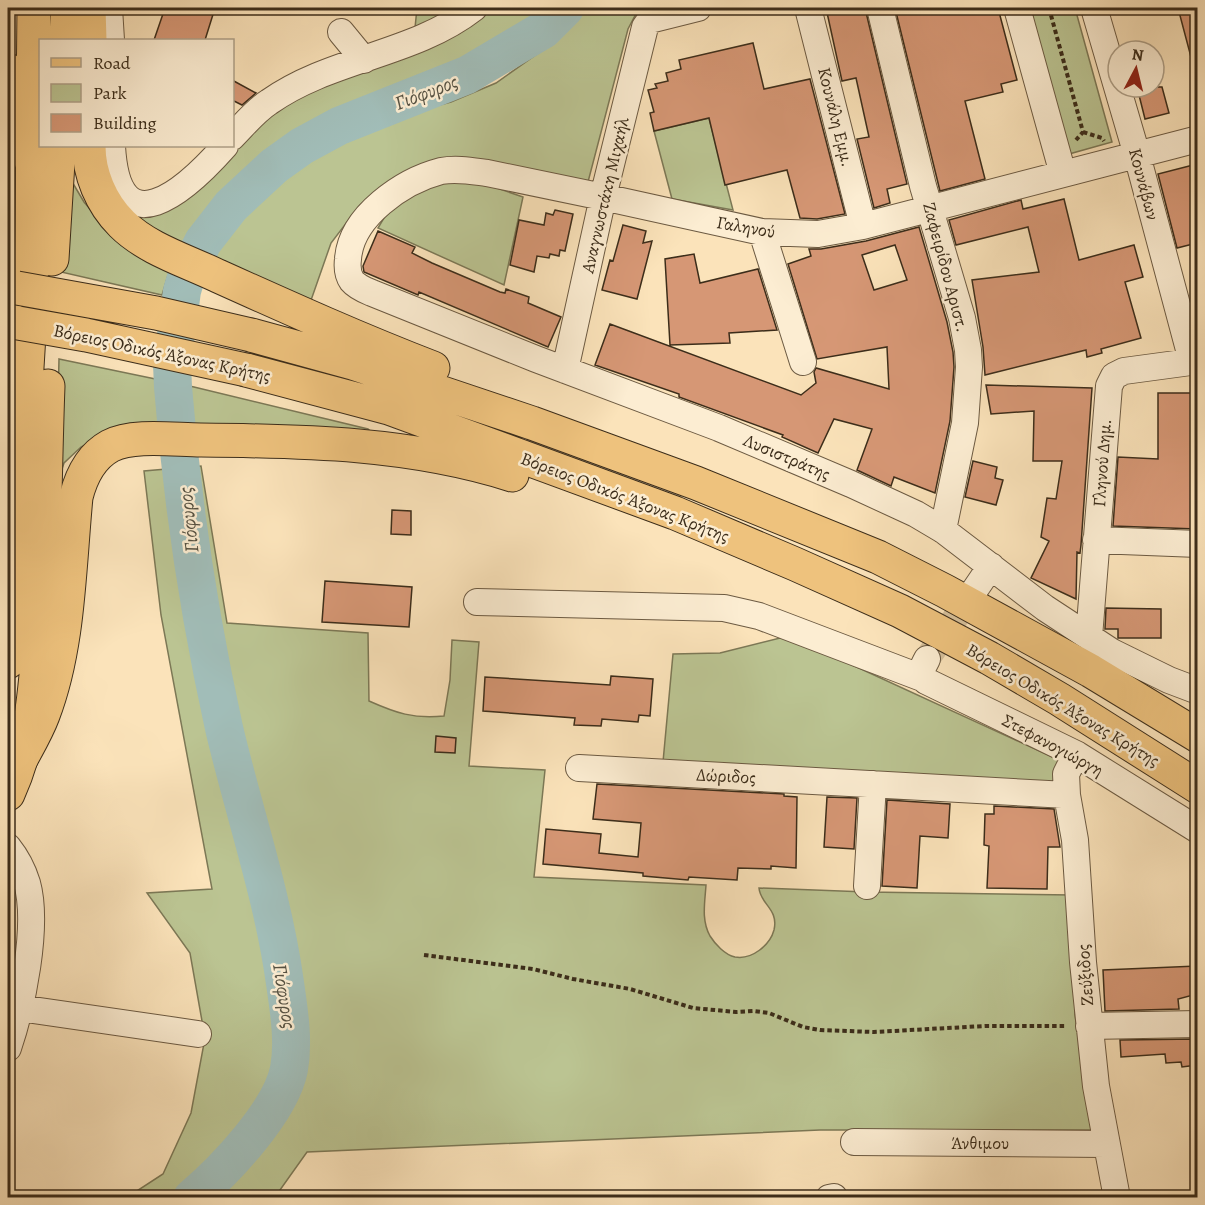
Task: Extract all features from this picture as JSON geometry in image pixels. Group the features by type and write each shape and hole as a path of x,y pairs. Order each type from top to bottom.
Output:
{"main road":[{"path":"8,662 12,542 26,393 31,302 34,8"},
{"path":"8,70 18,85 22,97 31,161"},
{"path":"21,761 28,737 34,700 41,605 52,264 59,147"},
{"path":"97,150 95,181 105,202 130,231 159,248 383,348 733,480 807,515 841,542"},
{"name":"Βόρειος Οδικός Άξονας Κρήτης","path":"12,287 114,305 251,335 353,363 653,466 878,557 1091,671 1197,736"},
{"name":"Βόρειος Οδικός Άξονας Κρήτης","path":"13,322 97,337 246,370 389,408 675,513 900,611 989,658 1059,699 1197,787"},
{"path":"8,452 16,433 26,393"},
{"path":"8,794 42,716 56,669 63,629 79,483 90,463 99,454 123,441 327,442 424,453 464,460 551,486 675,513"},
{"path":"12,542 32,519 44,496"}],"street":[{"path":"109,8 111,39"},
{"path":"234,135 257,111 282,93 321,75 426,37 474,8"},
{"path":"671,10 698,8"},
{"name":"Κουνάλη Εμμ.","path":"808,8 863,226"},
{"name":"Ζαφειρίδου Αριστ.","path":"880,8 930,209 962,318 969,367 965,423 944,530"},
{"path":"1017,8 1070,172"},
{"name":"Κουνάβων","path":"1094,8 1195,361"},
{"name":"Αναγνωστάκη Μιχαήλ","path":"565,370 603,197 647,22 671,10"},
{"path":"341,32 364,60"},
{"name":"Γαληνού","path":"349,276 347,265 351,245 367,217 400,190 422,178 457,169 603,197 762,232 818,234 863,226 1197,139"},
{"path":"97,150 116,175 123,193 132,201 145,204 161,201 174,193 191,180 224,147"},
{"path":"762,232 804,362"},
{"name":"Λυσιστράτης","path":"349,276 357,286 372,293 719,428 829,474 916,514 944,530 1045,608 1089,637 1141,667 1197,691"},
{"name":"Γληνού Δημ.","path":"1089,637 1107,393 1111,380 1118,373 1133,369 1195,361"},
{"path":"1096,540 1197,544"},
{"path":"974,591 991,566"},
{"name":"Στεφανογιώργη","path":"477,602 724,608 759,616 925,668 926,681 1076,754 1197,830"},
{"name":"Ζεύξιδος","path":"1076,754 1066,774 1067,795 1075,840 1089,1026 1096,1086 1117,1197"},
{"name":"Δώριδος","path":"579,768 1067,795"},
{"path":"867,886 873,784"},
{"path":"8,847 23,873 30,905 29,939 14,1006 8,1048"},
{"path":"14,1006 198,1034"},
{"path":"1089,1026 1197,1024"},
{"name":"Άνθιμου","path":"854,1142 1106,1144"},
{"path":"829,1197 834,1197"}],"path":[{"path":"1049,8 1083,132 1076,138 1070,172"},
{"path":"424,956 533,969 630,989 693,1008 768,1013 802,1027 820,1030 874,1032 985,1026 1089,1026"}],"green space":[{"path":"417,8 460,8 415,28"},
{"path":"486,8 548,8 522,34 461,69 311,127 265,159 209,212 184,244 134,222 227,147 234,147 234,142 277,108"},
{"path":"579,8 639,8 628,29 588,182 528,172 386,184 360,205 331,243 309,306 209,258 234,220 288,168 331,142 398,116 451,102 496,83 561,37"},
{"path":"1029,8 1075,8 1112,142 1069,154"},
{"path":"8,91 16,136 18,267 8,265"},
{"path":"709,118 733,210 672,199 654,131"},
{"path":"71,180 84,202 108,230 170,269 162,295 61,272"},
{"path":"441,180 485,184 523,197 504,285 378,228 391,206"},
{"path":"59,359 194,387 368,429 371,432 104,434 81,447 64,463 56,487"},
{"path":"201,466 227,623 368,633 369,701 396,712 423,717 444,716 450,680 452,640 479,642 469,766 545,770 534,877 706,885 704,904 707,930 717,946 735,957 754,954 772,936 774,917 762,898 759,888 1072,895 1075,1015 1092,1130 820,1130 307,1152 275,1197 126,1198 163,1174 191,1113 205,1038 190,953 147,893 212,889 161,615 144,471"},
{"path":"784,637 848,663 1061,761 1057,788 663,762 673,654 720,653"}],"building":[{"path":"165,8 215,8 205,39 154,39"},
{"path":"826,8 865,8 907,184 887,189 890,203 874,208 857,139 869,137 856,78 842,81"},
{"path":"895,8 998,8 1017,80 1001,84 1003,92 965,101 985,179 940,191"},
{"path":"1178,8 1197,8 1197,60 1192,61"},
{"path":"753,43 764,89 810,79 845,214 817,219 800,218 787,170 725,185 709,118 654,131 650,113 654,112 648,90 657,88 655,84 668,81 666,73 681,69 679,60"},
{"path":"234,81 256,93 242,105 234,101"},
{"path":"1140,99 1165,99 1169,113 1145,119"},
{"path":"1197,164 1197,243 1177,248 1158,174"},
{"path":"1064,199 1079,260 1134,245 1143,277 1125,282 1141,338 1101,349 1102,353 1087,357 1086,350 985,375 983,347 972,280 1039,272 1028,227 956,245 949,220 1021,200 1023,209"},
{"path":"555,210 573,214 565,251 560,250 559,256 550,254 549,258 537,256 534,272 510,265 519,220 544,225 546,213 553,215"},
{"path":"623,225 646,231 643,243 652,241 637,299 602,290"},
{"path":"919,227 947,322 954,367 950,421 935,493 894,477 891,486 857,470 872,429 834,419 818,453 782,437 783,435 679,397 679,394 595,365 610,324 801,395 816,383 814,372 816,368 889,389 887,347 817,359 788,264 811,256 809,249 866,241","holes":["895,245 907,280 874,290 862,255"]},
{"path":"378,231 415,247 412,253 432,263 500,292 505,293 506,289 529,297 528,303 561,317 548,347 419,292 418,295 364,272 363,266"},
{"path":"694,254 700,283 758,269 777,330 729,333 730,343 670,345 665,259"},
{"path":"986,385 1092,388 1081,545 1080,553 1077,552 1076,599 1031,578 1049,541 1041,537 1047,498 1056,499 1062,461 1033,461 1034,411 991,414"},
{"path":"1158,393 1194,393 1197,529 1113,526 1118,457 1158,459"},
{"path":"973,461 997,467 995,478 1003,480 996,505 965,497"},
{"path":"392,510 411,511 411,535 391,534"},
{"path":"325,581 412,587 409,627 322,622"},
{"path":"1106,608 1161,609 1161,638 1118,638 1118,629 1105,629"},
{"path":"611,676 653,679 650,716 639,715 638,722 602,719 601,726 574,725 575,718 483,711 485,677 610,685"},
{"path":"436,736 456,738 455,753 435,752"},
{"path":"597,784 784,794 784,796 797,797 796,868 771,866 771,869 738,868 737,880 689,877 688,880 643,876 643,873 543,864 546,829 601,834 599,853 638,857 641,823 593,819"},
{"path":"827,797 857,798 854,849 824,847"},
{"path":"887,800 950,804 948,838 920,836 917,888 882,886"},
{"path":"994,806 1054,809 1060,847 1048,847 1047,889 987,888 989,846 984,845 985,814 994,814"},
{"path":"1197,966 1197,994 1178,999 1179,1009 1105,1011 1103,970"},
{"path":"1197,1039 1197,1065 1182,1067 1181,1062 1166,1063 1165,1054 1121,1057 1120,1040"}],"waterway":[{"name":"Γιόφυρος","path":"192,1198 250,1139 275,1103 289,1069 291,1037 280,951 266,886 224,728 199,601 186,516 172,364 182,291 187,274 203,242 231,206 274,166 302,146 339,126 467,75 543,30 565,8"}],"tunnel":[{"path":"927,659 974,591"}]}
